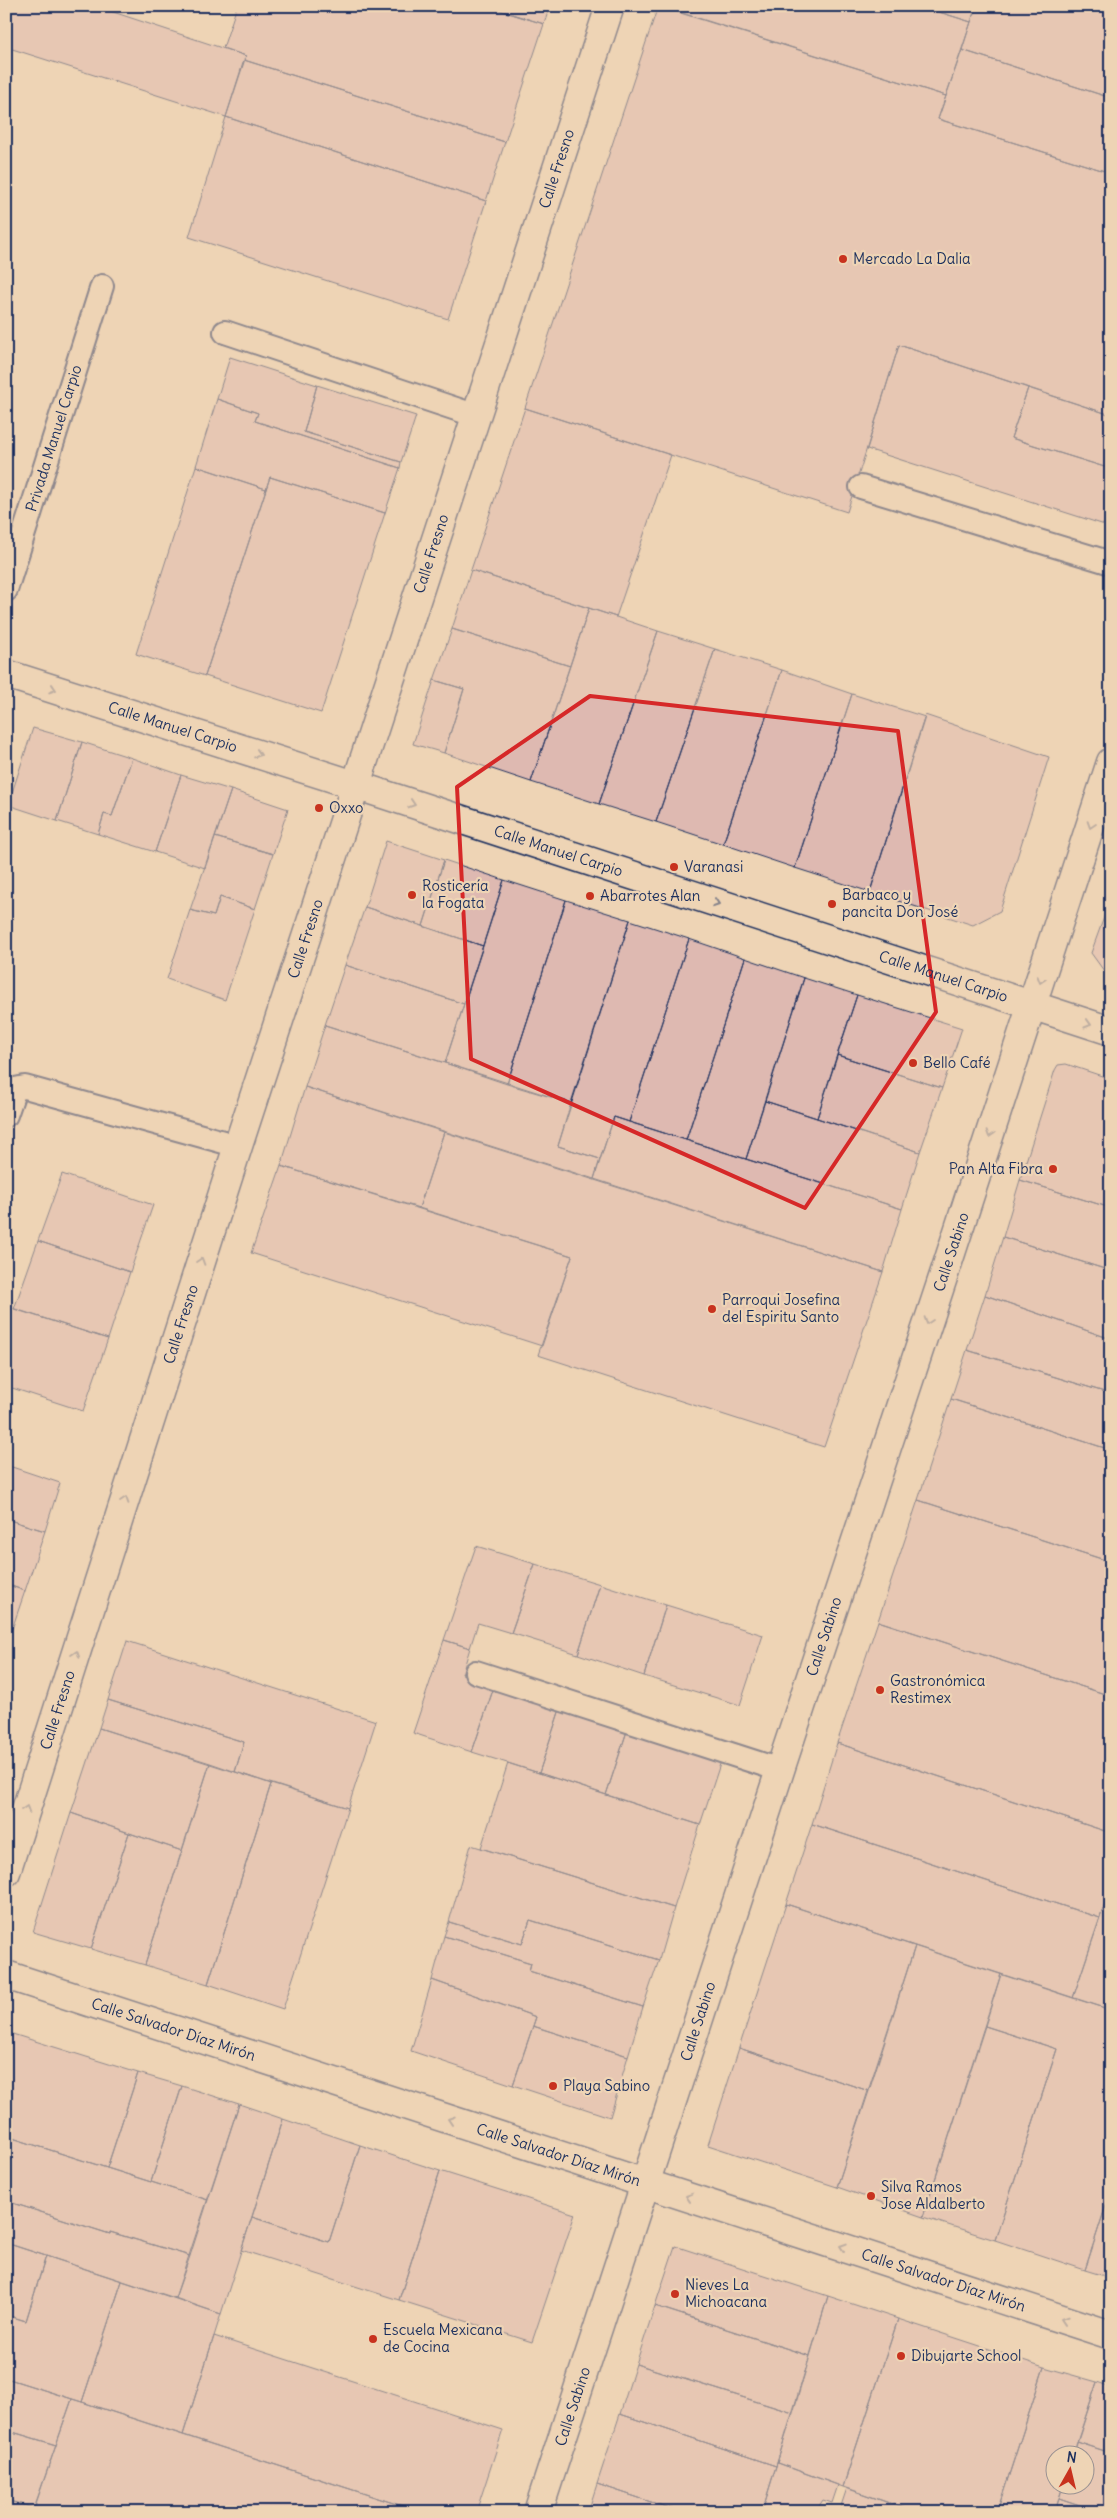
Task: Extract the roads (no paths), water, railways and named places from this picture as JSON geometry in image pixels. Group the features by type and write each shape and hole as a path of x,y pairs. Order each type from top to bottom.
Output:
{"street":[{"name":"Calle Fresno","path":"6,1872 238,1146 610,6"},
{"name":"Calle Manuel Carpio","path":"6,674 356,785 1111,1031"},
{"name":"Calle Sabino","path":"538,2512 647,2183 780,1770 1033,1007 1111,762"},
{"name":"Calle Salvador Díaz Mirón","path":"6,1975 1111,2335"}],"lane":[{"name":"Privada Manuel Carpio","path":"6,590 102,286"},
{"path":"225,332 477,416"},
{"path":"861,487 1111,563"},
{"path":"6,1115 15,1090 25,1087 238,1146"},
{"path":"476,1672 780,1770"}],"place":[{"name":"Mercado La Dalia","path":"843,259"},
{"name":"Oxxo","path":"319,808"},
{"name":"Varanasi","path":"674,867"},
{"name":"Rosticería la Fogata","path":"412,895"},
{"name":"Abarrotes Alan","path":"590,896"},
{"name":"Barbaco y pancita Don José","path":"832,904"},
{"name":"Bello Café","path":"913,1063"},
{"name":"Pan Alta Fibra","path":"1053,1169"},
{"name":"Parroqui Josefina del Espiritu Santo","path":"712,1309"},
{"name":"Gastronómica Restimex","path":"880,1690"},
{"name":"Playa Sabino","path":"553,2086"},
{"name":"Silva Ramos Jose Aldalberto","path":"871,2196"},
{"name":"Nieves La Michoacana","path":"675,2294"},
{"name":"Escuela Mexicana de Cocina","path":"373,2339"},
{"name":"Dibujarte School","path":"901,2356"}]}
